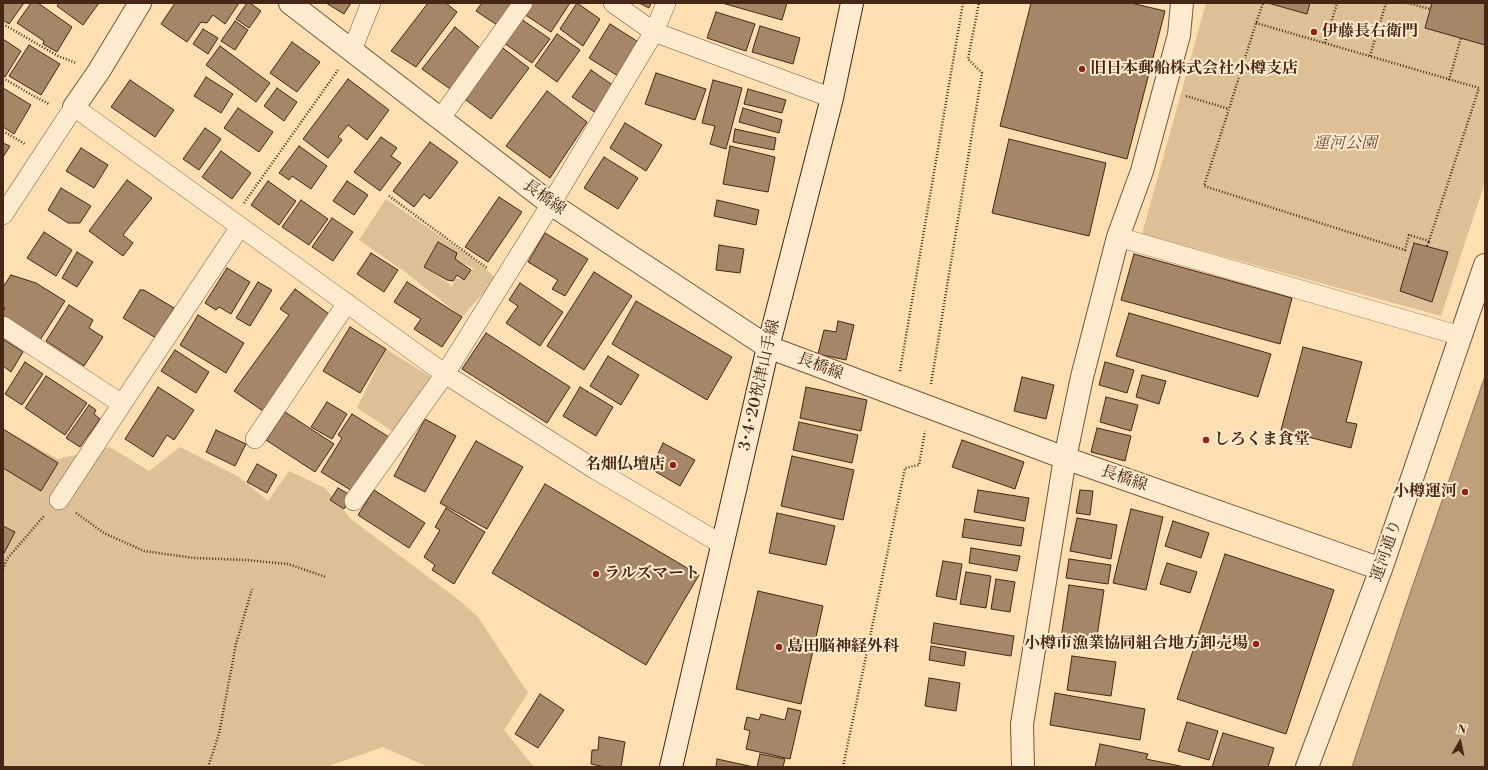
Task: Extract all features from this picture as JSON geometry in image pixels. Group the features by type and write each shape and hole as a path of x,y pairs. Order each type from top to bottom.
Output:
{"street":[{"path":"6,202 99,71 140,3"},
{"name":"長橋線","path":"290,3 551,204 768,347 1066,458 1381,569"},
{"path":"352,50 371,3"},
{"path":"440,120 523,3"},
{"path":"613,3 654,32 832,98"},
{"path":"354,501 445,374 551,204 654,32 666,3"},
{"name":"3･4･20祝津山手線","path":"671,767 768,347 832,98 852,3"},
{"path":"1023,767 1022,724 1066,458 1082,377 1118,238 1142,171 1179,35 1182,3"},
{"path":"71,111 236,224 445,374 596,470 723,545"},
{"path":"59,500 122,404 236,224"},
{"path":"1118,238 1461,336"},
{"name":"運河通り","path":"1307,767 1381,569 1485,265"},
{"path":"255,439 347,303"},
{"path":"3,326 122,404"}],"path":[{"path":"896,395 963,3"},
{"path":"932,381 982,73 968,59 979,3"},
{"path":"1262,3 1204,186 1405,250 1409,235 1429,240"},
{"path":"1325,43 1337,3"},
{"path":"1370,56 1386,3"},
{"path":"1408,3 1430,9"},
{"path":"1256,23 1479,88 1427,246"},
{"path":"3,24 58,56 99,71"},
{"path":"1449,80 1461,38"},
{"path":"236,224 352,50"},
{"path":"3,78 30,94 71,111"},
{"path":"1164,90 1229,109"},
{"path":"389,196 503,280"},
{"path":"844,767 905,468 919,465 925,431"},
{"path":"3,569 7,559 59,500 104,533 144,552 194,558 246,560 288,564 326,577"},
{"path":"208,767 219,734 236,644 252,589"}],"green space":[{"name":"運河公園","path":"1206,3 1485,3 1485,182 1441,316 1142,234"},
{"path":"386,199 482,265 496,279 462,317 405,272 359,240","holes":["438,242 461,263 475,269 471,270 464,280 455,278 452,286 424,267"]},
{"path":"386,349 434,379 395,433 357,408"},
{"path":"3,429 58,459 110,447 149,471 180,447 239,477 268,501 289,471 325,488 351,519 459,600 478,617 528,693 504,730 534,767 428,767 383,747 326,767 3,767"}],"shaded area":[{"name":"小樽運河","path":"1485,376 1485,767 1352,767 1405,608"}],"building":[{"path":"3,3 24,3 9,24 3,20"},
{"path":"31,3 38,3 72,27 57,52 43,44 44,41 17,23"},
{"path":"59,3 99,3 83,25 57,6"},
{"path":"175,3 239,3 225,24 213,15 207,23 201,22 187,42 161,24"},
{"path":"247,3 250,3 261,11 249,28 236,19"},
{"path":"326,3 351,3 344,14"},
{"path":"428,3 446,3 457,12 416,67 391,51"},
{"path":"482,3 515,3 497,25 476,11"},
{"path":"532,3 570,3 551,32 524,14"},
{"path":"577,3 600,19 583,46 560,29"},
{"path":"639,3 651,3 649,8"},
{"path":"722,3 787,3 782,20"},
{"name":"旧日本郵船株式会社小樽支店","path":"1031,3 1131,3 1165,11 1127,159 1000,126"},
{"path":"1268,3 1310,3 1307,14"},
{"path":"1432,3 1485,3 1485,45 1425,28"},
{"path":"716,12 755,24 746,51 707,38"},
{"path":"521,19 550,39 532,63 504,43"},
{"path":"235,21 248,30 235,50 221,41"},
{"path":"610,24 640,43 618,76 589,58"},
{"path":"760,26 800,38 793,64 752,52"},
{"path":"455,27 486,53 453,91 422,69"},
{"path":"203,29 218,38 208,54 193,44"},
{"path":"557,34 580,50 557,82 535,66"},
{"path":"3,39 21,51 5,77 3,75"},
{"path":"292,42 320,62 297,92 270,73"},
{"path":"29,45 60,64 41,95 9,76"},
{"path":"220,46 270,83 256,102 206,65"},
{"path":"500,46 529,68 491,119 462,97"},
{"path":"591,70 614,86 596,113 572,97"},
{"path":"656,73 706,89 695,120 645,104"},
{"path":"206,77 233,94 221,113 194,96"},
{"path":"348,79 389,110 367,140 348,125 338,137 342,140 328,158 303,139"},
{"path":"130,80 174,110 155,137 111,107"},
{"path":"713,80 742,88 726,149 710,144 715,126 702,123"},
{"path":"3,88 31,105 14,134 3,127"},
{"path":"277,88 297,102 284,121 264,106"},
{"path":"748,89 786,100 782,113 744,104"},
{"path":"547,91 587,122 550,178 506,146"},
{"path":"238,108 273,132 259,152 224,128"},
{"path":"743,108 782,120 779,133 739,122"},
{"path":"625,123 662,145 646,171 610,148"},
{"path":"205,128 221,139 199,170 183,159"},
{"path":"735,129 776,138 774,150 733,142"},
{"path":"381,137 397,148 391,156 401,163 380,191 354,172"},
{"path":"1009,139 1106,163 1089,236 992,213"},
{"path":"430,142 458,162 430,199 424,194 414,207 393,191"},
{"path":"3,143 10,146 3,157"},
{"path":"299,146 327,166 311,189 292,176 289,180 279,173"},
{"path":"730,146 775,157 768,192 723,184"},
{"path":"81,148 108,165 94,188 66,171"},
{"path":"221,151 251,173 232,199 202,177"},
{"path":"604,157 638,178 618,209 584,188"},
{"path":"127,180 152,198 123,235 133,243 123,256 89,231"},
{"path":"268,181 296,201 279,225 251,205"},
{"path":"347,181 368,195 354,215 333,201"},
{"path":"61,188 91,206 80,223 68,223 48,210"},
{"path":"499,197 522,212 488,262 465,247"},
{"path":"301,200 328,219 309,245 282,227"},
{"path":"717,200 759,210 756,225 714,216"},
{"path":"332,218 353,232 333,261 312,247"},
{"path":"44,232 72,250 56,276 27,258"},
{"path":"545,233 588,259 565,296 552,289 558,280 528,262"},
{"path":"438,242 457,253 455,259 471,270 464,280 457,275 453,281 447,280 424,267"},
{"path":"1414,243 1448,252 1432,302 1400,291"},
{"path":"719,245 744,249 740,273 716,270"},
{"path":"77,252 93,262 77,287 62,278"},
{"path":"371,253 398,270 384,292 357,274"},
{"path":"1134,254 1292,298 1280,344 1121,300"},
{"path":"227,268 250,282 231,314 219,307 216,310 205,303"},
{"path":"594,272 632,296 584,370 547,346"},
{"path":"11,275 36,283 65,301 40,340 3,316 5,308 3,307 3,287"},
{"path":"258,282 272,290 250,326 236,318"},
{"path":"407,282 462,317 442,347 414,329 421,319 394,302"},
{"path":"520,283 563,312 540,346 506,323 518,306 509,300"},
{"path":"295,289 332,316 263,411 234,391 289,315 280,309"},
{"path":"140,290 144,290 174,308 156,338 123,318"},
{"path":"636,301 732,357 707,400 612,344"},
{"path":"69,305 93,320 89,328 103,337 84,366 46,341"},
{"path":"1129,313 1271,354 1258,397 1116,356"},
{"path":"198,315 244,343 226,373 180,345"},
{"path":"838,321 854,325 846,360 818,354 824,330 836,332"},
{"path":"350,327 386,349 360,393 323,371"},
{"path":"486,333 570,387 547,423 462,369"},
{"path":"3,339 23,352 11,372 3,366"},
{"path":"1303,347 1362,362 1346,422 1357,424 1351,448 1281,430"},
{"path":"175,350 209,372 196,393 161,371"},
{"path":"608,356 639,375 621,405 590,386"},
{"path":"25,362 43,374 22,405 5,394"},
{"path":"1105,362 1134,370 1127,393 1099,385"},
{"path":"1142,375 1166,381 1159,404 1136,397"},
{"path":"46,376 87,403 65,435 25,408"},
{"path":"1022,377 1054,385 1046,419 1014,411"},
{"path":"158,387 194,410 174,440 167,435 153,457 125,439"},
{"path":"580,387 613,407 596,436 563,416"},
{"path":"806,387 867,400 861,431 800,418"},
{"path":"1106,397 1138,405 1131,431 1100,422"},
{"path":"327,402 347,414 332,439 311,427"},
{"path":"89,405 96,410 94,414 100,419 80,447 66,438"},
{"path":"285,412 334,444 315,472 266,440"},
{"path":"352,414 389,437 354,492 321,472 342,438 338,435"},
{"path":"425,419 456,436 425,492 394,476"},
{"path":"799,422 858,435 852,463 793,450"},
{"path":"1097,428 1131,436 1125,461 1091,452"},
{"path":"3,429 58,463 41,491 3,468"},
{"path":"216,430 246,444 235,466 206,452"},
{"path":"962,440 1024,462 1015,489 952,467"},
{"path":"476,441 523,467 487,529 440,503"},
{"name":"名畑仏壇店","path":"663,443 695,460 680,486 651,469"},
{"path":"792,456 854,470 843,520 781,506"},
{"path":"257,464 277,475 267,493 247,482"},
{"name":"ラルズマート","path":"545,484 699,575 646,665 492,573"},
{"path":"338,488 352,496 344,509 330,500"},
{"path":"374,490 425,523 409,548 358,515"},
{"path":"978,490 1029,498 1025,521 974,512"},
{"path":"1080,490 1093,491 1090,515 1076,513"},
{"path":"446,508 485,532 454,584 432,570 435,565 424,557 440,530 435,527"},
{"path":"1131,509 1163,517 1146,590 1113,583"},
{"path":"777,513 835,526 826,565 769,553"},
{"path":"1077,518 1117,525 1111,559 1070,551"},
{"path":"965,519 1024,528 1021,546 962,537"},
{"path":"1173,521 1209,533 1201,558 1165,546"},
{"path":"3,526 15,532 3,555"},
{"path":"971,548 1020,556 1017,571 969,563"},
{"name":"小樽市漁業協同組合地方卸売場","path":"1225,554 1334,590 1286,734 1177,699"},
{"path":"1069,559 1111,565 1108,584 1066,578"},
{"path":"943,561 962,564 956,600 936,596"},
{"path":"1167,563 1197,572 1190,593 1160,584"},
{"path":"966,572 991,576 986,608 960,604"},
{"path":"996,579 1015,582 1010,612 991,609"},
{"path":"1069,585 1104,590 1096,643 1061,638"},
{"name":"島田脳神経外科","path":"758,591 823,606 801,704 736,689"},
{"path":"934,623 1014,636 1011,656 931,643"},
{"path":"931,646 966,652 964,666 929,660"},
{"path":"1072,656 1116,662 1111,696 1067,690"},
{"path":"929,678 960,683 956,711 925,706"},
{"path":"1055,693 1145,709 1140,740 1050,725"},
{"path":"540,694 564,710 538,748 515,734"},
{"path":"788,708 801,711 790,759 746,749 750,731 744,729 747,717 759,720 761,714 785,720"},
{"path":"1187,722 1218,731 1209,760 1178,751"},
{"path":"1223,733 1274,748 1268,767 1212,767"},
{"path":"599,737 625,742 621,767 605,767 591,764 592,750 598,750"},
{"path":"1100,744 1148,754 1146,759 1185,767 1095,767"},
{"path":"760,754 785,759 783,767 757,767"},
{"path":"717,759 754,767 716,767"}],"place":[{"name":"伊藤長右衛門","path":"1314,32"},
{"name":"旧日本郵船株式会社小樽支店","path":"1082,69"},
{"name":"しろくま食堂","path":"1206,440"},
{"name":"名畑仏壇店","path":"673,465"},
{"name":"小樽運河","path":"1465,492"},
{"name":"ラルズマート","path":"596,574"},
{"name":"小樽市漁業協同組合地方卸売場","path":"1256,644"},
{"name":"島田脳神経外科","path":"779,647"}]}
